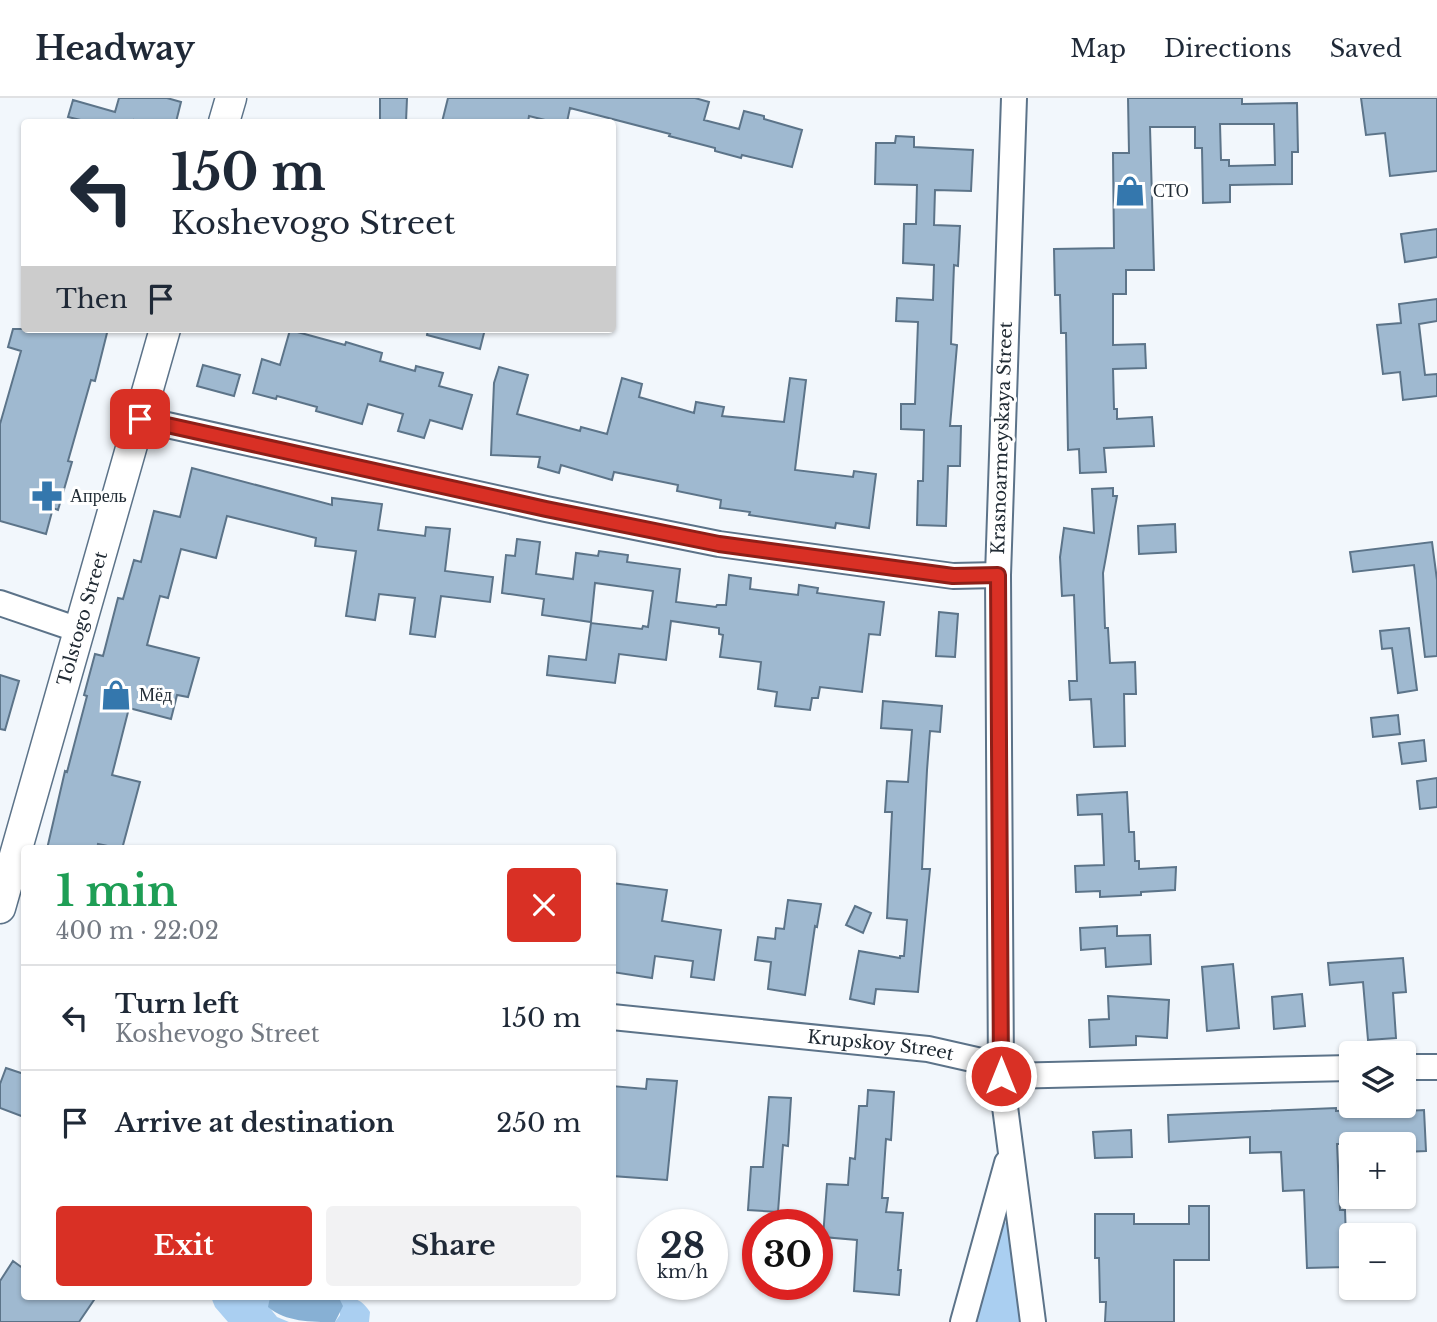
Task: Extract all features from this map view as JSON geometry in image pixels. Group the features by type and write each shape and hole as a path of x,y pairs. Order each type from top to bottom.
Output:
{"main road":[{"path":"225,119 231,98"},
{"name":"Tolstogo Street","path":"23,845 79,630 164,333"},
{"name":"Tolstogo Street","path":"10,893 21,851"}],"street":[{"name":"Krasnoarmeyskaya Street","path":"1014,98 998,575 1001,1076 1033,1322"},
{"path":"140,419 546,509 719,544 953,576 998,575"},
{"path":"0,603 79,630"},
{"name":"Krupskoy Street","path":"616,1017 928,1049 981,1061 1001,1076"},
{"path":"1416,1067 1437,1067"},
{"path":"1001,1076 1339,1069"},
{"path":"963,1322 1010,1152"}],"shaded area":[{"path":"1004,1222 1009,1224 1022,1322 977,1322 1000,1227"},
{"path":"212,1300 270,1300 269,1307 277,1317 289,1322 228,1322"},
{"path":"269,1300 340,1300 343,1306 335,1322 291,1318 268,1307"},
{"path":"340,1300 359,1301 370,1312 369,1322 335,1322 340,1315"}],"building":[{"path":"119,98 167,98 181,102 177,119 68,117 73,100 115,112"},
{"path":"380,98 407,98 406,119 380,119"},
{"path":"448,98 695,98 709,102 704,120 739,129 744,111 802,130 792,167 742,155 741,158 669,136 670,134 570,108 568,119 529,116 528,119 443,119"},
{"path":"1128,98 1242,98 1242,104 1297,103 1298,152 1292,152 1292,184 1230,185 1230,202 1203,203 1202,148 1195,148 1195,127 1150,127 1154,270 1126,270 1126,294 1113,294 1113,345 1145,344 1146,368 1113,369 1114,409 1117,409 1117,419 1152,417 1154,446 1104,448 1106,472 1080,473 1079,449 1068,450 1066,333 1061,333 1060,295 1055,295 1054,249 1114,248 1113,153 1129,153","holes":["1220,124 1274,124 1275,165 1229,166 1229,160 1221,160"]},
{"path":"1361,98 1437,98 1437,171 1390,176 1385,133 1366,135"},
{"path":"896,136 914,137 914,147 973,150 971,191 935,190 934,225 960,226 958,266 954,265 951,344 957,345 950,426 961,426 960,466 948,466 946,526 917,525 918,481 923,481 924,430 901,429 901,404 915,404 918,322 896,321 897,298 933,300 934,265 903,263 904,224 916,224 917,185 875,184 876,143 895,143"},
{"path":"1437,229 1437,257 1405,262 1401,234"},
{"path":"1437,299 1437,321 1419,324 1425,375 1437,374 1437,396 1403,400 1400,372 1383,374 1377,325 1401,323 1399,304"},
{"path":"13,329 21,329 21,333 107,333 95,381 91,380 68,461 72,462 58,510 53,508 46,534 0,521 0,424 21,351 8,347"},
{"path":"289,333 301,333 382,353 380,361 415,371 416,366 443,373 439,386 472,395 462,429 430,420 424,438 398,431 403,414 368,404 362,424 316,411 317,407 277,396 276,399 253,393 262,359 280,365"},
{"path":"427,333 484,333 480,349"},
{"path":"203,365 240,375 234,396 197,386"},
{"path":"499,367 528,375 517,414 580,431 581,427 607,434 622,378 642,384 639,397 694,413 696,402 724,407 722,416 784,422 790,378 806,380 795,470 853,477 854,471 876,474 869,528 836,523 835,528 749,515 750,512 720,508 721,500 677,491 678,485 614,472 612,480 561,465 559,473 538,467 540,457 491,455 494,383"},
{"path":"192,468 332,505 332,498 382,504 378,530 425,536 426,527 450,529 445,571 493,577 490,602 441,596 435,637 410,634 415,598 379,594 375,620 346,616 356,551 315,546 316,538 227,516 216,558 181,549 168,598 160,596 147,645 199,658 188,697 177,695 171,719 129,708 112,775 140,782 123,845 48,845 65,771 67,772 87,696 84,695 95,654 103,656 118,598 123,599 134,560 141,562 154,511 180,517"},
{"path":"1113,488 1113,496 1117,496 1103,573 1105,628 1108,628 1110,663 1135,662 1136,694 1124,694 1125,746 1094,747 1091,699 1070,700 1069,681 1077,681 1074,595 1062,596 1060,557 1064,528 1094,533 1092,489"},
{"path":"1175,524 1176,552 1139,554 1138,526"},
{"path":"517,539 540,542 536,574 573,579 576,553 598,556 599,551 628,555 627,562 680,569 676,602 716,607 726,605 729,575 751,578 750,589 798,595 799,585 818,588 817,593 884,602 880,635 869,634 862,692 820,687 818,698 812,698 810,710 775,706 777,692 758,689 761,662 720,657 723,635 719,634 719,628 671,621 666,660 619,654 615,683 547,675 549,656 586,660 591,623 642,629 643,626 648,627 653,591 595,583 591,622 542,615 544,599 502,593 506,555 515,556"},
{"path":"1432,542 1437,580 1437,656 1425,657 1414,565 1353,572 1350,552"},
{"path":"939,612 958,614 955,657 936,656"},
{"path":"1409,628 1417,690 1398,693 1392,648 1382,649 1380,631"},
{"path":"0,675 19,681 5,730 0,729"},
{"path":"883,701 942,706 940,732 930,731 922,869 930,869 918,992 876,989 874,1004 850,999 859,951 900,958 904,956 907,920 887,918 892,812 885,812 887,781 908,782 912,730 881,728"},
{"path":"1398,715 1400,734 1373,737 1371,718"},
{"path":"1424,740 1426,761 1402,764 1399,743"},
{"path":"1437,778 1437,807 1420,809 1417,781"},
{"path":"1127,792 1129,832 1134,832 1135,861 1139,861 1139,869 1176,867 1175,890 1100,897 1100,891 1076,892 1075,866 1104,865 1102,814 1078,815 1077,795"},
{"path":"616,884 667,890 662,921 721,930 714,980 691,977 693,961 655,956 652,978 616,973"},
{"path":"788,900 821,904 805,995 768,989 771,962 755,960 758,937 775,939 776,928 784,929"},
{"path":"855,906 871,913 863,933 846,925"},
{"path":"1117,926 1117,936 1150,935 1151,964 1106,967 1105,948 1081,950 1080,928"},
{"path":"1403,958 1406,992 1393,993 1396,1038 1368,1040 1363,982 1330,985 1328,963"},
{"path":"1233,964 1239,1028 1207,1031 1202,967"},
{"path":"1302,994 1305,1026 1274,1029 1272,997"},
{"path":"1108,996 1169,1000 1167,1038 1136,1036 1136,1045 1090,1047 1089,1020 1109,1019"},
{"path":"6,1068 21,1073 21,1116 0,1108 0,1084"},
{"path":"647,1079 677,1081 667,1180 616,1176 616,1086 646,1089"},
{"path":"868,1090 894,1092 891,1140 886,1139 882,1198 888,1198 886,1212 903,1213 898,1270 901,1270 899,1295 854,1291 857,1240 833,1238 833,1209 825,1209 827,1184 848,1185 850,1158 855,1159 859,1106 867,1106"},
{"path":"769,1097 791,1098 788,1146 783,1145 778,1209 748,1209 751,1167 763,1167"},
{"path":"1336,1108 1339,1118 1416,1118 1416,1110 1424,1110 1426,1151 1416,1151 1416,1132 1339,1132 1339,1209 1345,1210 1345,1223 1339,1223 1339,1267 1307,1268 1304,1190 1283,1191 1281,1152 1250,1153 1250,1137 1169,1142 1168,1115"},
{"path":"1131,1130 1132,1157 1095,1158 1093,1132"},
{"path":"1189,1206 1209,1206 1209,1260 1174,1260 1174,1322 1105,1322 1106,1302 1100,1302 1099,1258 1095,1258 1095,1214 1134,1214 1134,1224 1189,1224"},
{"path":"13,1261 21,1267 21,1300 94,1300 79,1322 0,1322 0,1281"}],"place":[{"name":"СТО","path":"1130,191"},
{"name":"Апрель","path":"47,496"},
{"name":"Мёд","path":"116,695"}],"route":[{"path":"140,419 546,509 719,544 953,576 998,575 1001,1076"}]}
